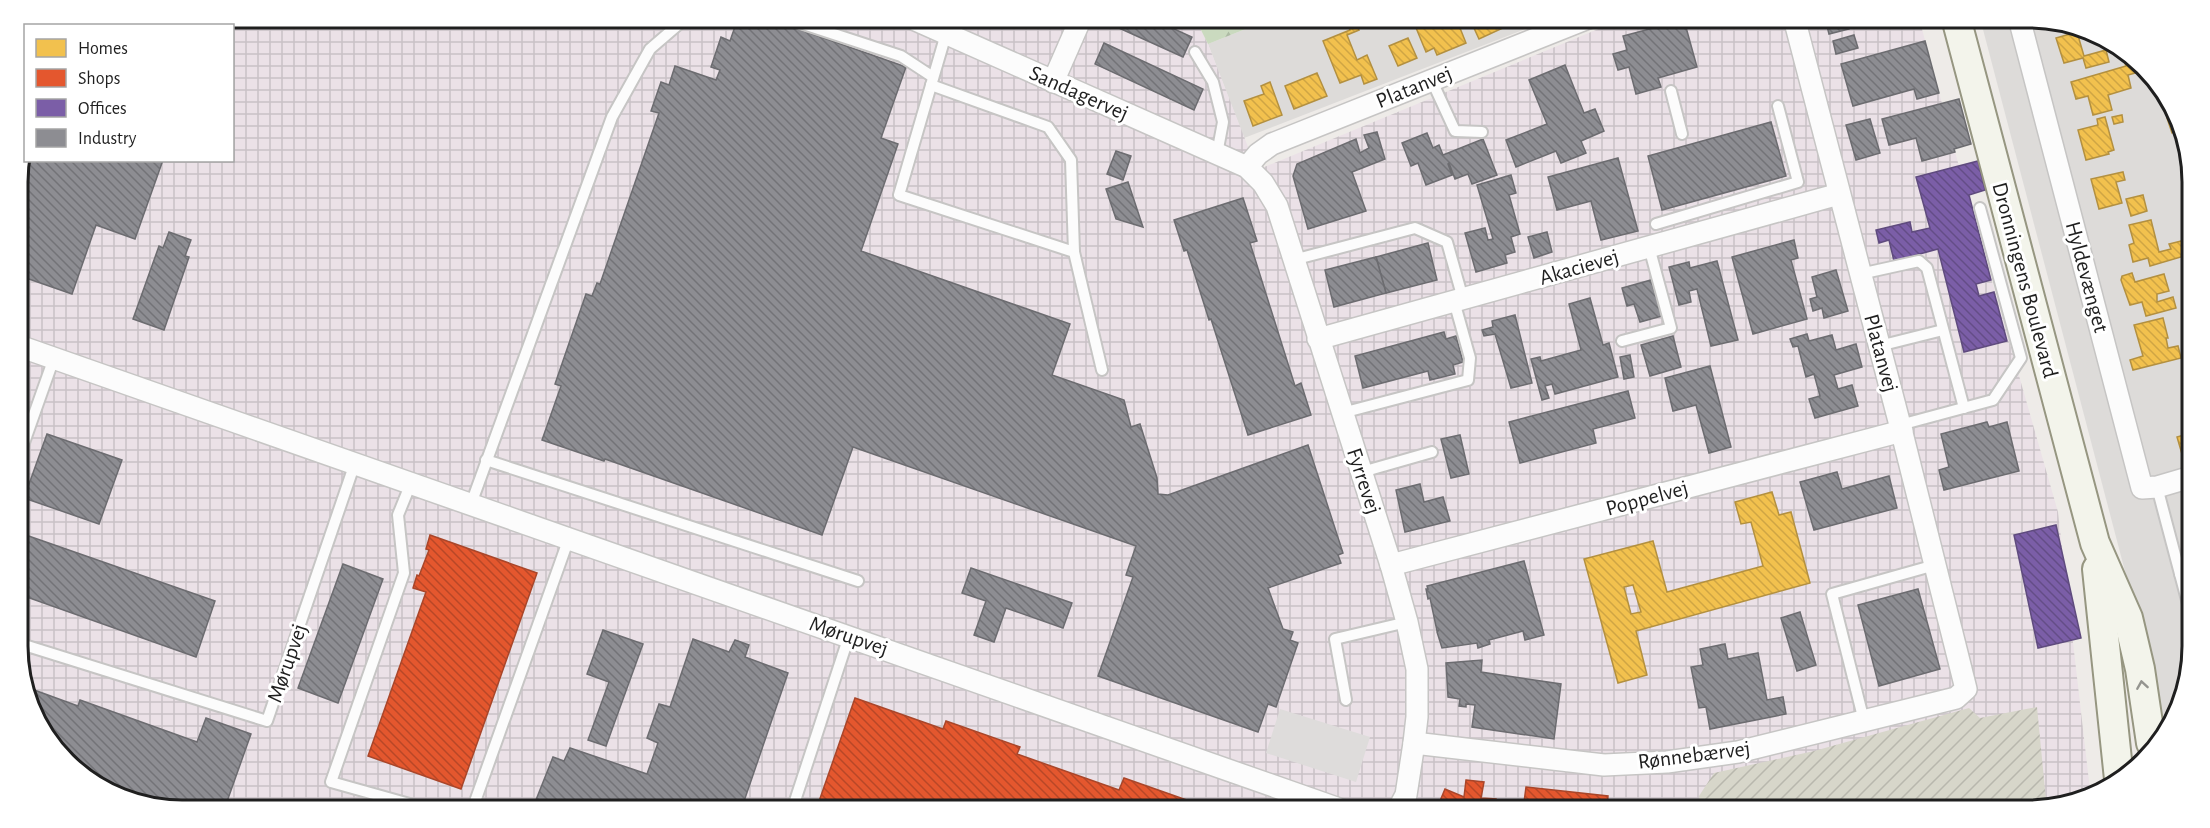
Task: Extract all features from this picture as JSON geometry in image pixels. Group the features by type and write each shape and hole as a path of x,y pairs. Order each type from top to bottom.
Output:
{"main road":[{"name":"Dronningens Boulevard","path":"1959,28 2095,543 2128,618 2140,669 2150,738"},
{"name":"Dronningens Boulevard","path":"2095,543 2118,770"},
{"path":"2103,622 2122,679 2133,757"}],"street":[{"name":"Sandagervej","path":"933,28 1247,167"},
{"path":"1053,82 1077,28"},
{"name":"Platanvej","path":"1247,167 1258,154 1272,144 1563,28"},
{"name":"Platanvej","path":"1797,28 1901,428 1966,689"},
{"name":"Hyldevænget","path":"2022,28 2142,488 2157,487"},
{"name":"Fyrrevej","path":"1247,167 1263,183 1276,206 1362,472 1407,622 1418,669 1418,717 1404,799"},
{"name":"Akacievej","path":"1318,339 1839,194"},
{"name":"Mørupvej","path":"29,349 1312,799"},
{"name":"Poppelvej","path":"1391,565 1901,428"},
{"path":"2157,487 2182,480"},
{"name":"Rønnebærvej","path":"1414,743 1604,765 1667,762 1738,752 1956,698 1966,689"}],"lane":[{"path":"471,504 612,117 650,49 674,28"},
{"path":"815,28 901,57 932,81 1048,127 1071,160 1074,252 1102,370"},
{"path":"946,34 899,195 1074,252"},
{"path":"1195,52 1213,82 1223,122 1217,154"},
{"path":"1431,81 1455,130 1482,132"},
{"path":"1671,91 1682,134"},
{"path":"1656,224 1798,182 1778,106"},
{"path":"1901,428 1993,400 2021,358 1980,208"},
{"path":"1293,260 1415,228 1447,242 1470,358 1468,380 1342,413"},
{"path":"1622,341 1671,328 1649,247"},
{"path":"1860,274 1919,261 1926,268 1964,408"},
{"path":"1879,346 1943,330"},
{"path":"28,430 54,358"},
{"path":"1362,472 1432,453"},
{"path":"486,460 858,581"},
{"name":"Mørupvej","path":"28,646 267,721 355,463"},
{"path":"395,800 331,782 404,573 399,515 411,483"},
{"path":"2157,487 2182,582"},
{"path":"476,800 569,538"},
{"path":"1864,721 1832,594 1935,565"},
{"path":"1346,700 1335,639 1407,622"},
{"path":"795,800 849,636"}],"shaded area":[{"path":"234,28 1200,28 1257,170 1601,28 1922,28 2058,512 2090,786 2047,798 183,800 163,798 114,784 81,761 54,731 44,714 31,675 28,645 30,163 234,162"},
{"path":"1248,28 1528,28 1244,138 1208,44"},
{"path":"1983,28 2057,31 2096,44 2113,54 2150,89 2170,124 2176,143 2182,183 2182,645 2179,675 2163,717"},
{"path":"2037,707 2046,798 1699,799 1699,796 1714,773 1814,751 1969,708 1980,718"},
{"path":"1280,709 1370,737 1356,782 1266,753"}],"green space":[{"path":"1200,28 1248,28 1208,44"}],"building: Homes":[{"path":"1349,28 1359,30 1347,35 1357,60 1367,55 1377,79 1364,84 1361,75 1340,83 1323,41 1350,30"},
{"path":"1416,28 1460,28 1466,43 1437,55 1434,48 1426,52"},
{"path":"1474,28 1503,28 1479,39"},
{"path":"2068,34 2079,38 2084,56 2106,50 2109,62 2086,68 2083,58 2064,63 2056,38"},
{"path":"1408,38 1417,58 1398,66 1389,46"},
{"path":"2125,64 2135,73 2128,75 2131,88 2108,95 2112,110 2093,115 2088,96 2076,99 2071,82 2126,66"},
{"path":"1317,73 1327,96 1294,109 1285,86"},
{"path":"1270,82 1282,115 1253,126 1244,101 1264,94 1261,86"},
{"path":"2122,115 2123,122 2114,124 2112,117"},
{"path":"2105,117 2114,150 2108,152 2109,154 2086,160 2078,130 2098,125 2097,119"},
{"path":"2123,172 2125,180 2116,182 2122,203 2099,209 2091,179"},
{"path":"2143,195 2147,211 2131,216 2126,199"},
{"path":"2151,220 2159,252 2171,249 2169,244 2182,241 2182,257 2150,266 2148,258 2133,262 2129,245 2134,243 2129,225"},
{"path":"2132,273 2135,282 2164,274 2169,291 2157,294 2157,302 2173,297 2176,308 2146,316 2142,302 2130,305 2121,280 2122,276"},
{"path":"2163,318 2168,348 2178,346 2181,358 2133,370 2130,360 2143,356 2134,325"},
{"path":"2182,436 2182,454 2177,437"},
{"path":"1772,492 1779,515 1791,512 1810,583 1636,631 1647,675 1618,683 1584,559 1653,541 1667,592 1763,566 1751,522 1741,524 1735,502","holes":["1633,585 1641,612 1631,614 1624,587"]}],"building: Shops":[{"path":"430,535 537,573 461,789 368,756 426,592 413,588 429,550 426,549"},
{"path":"855,698 943,729 946,721 1020,747 1017,754 1119,790 1124,778 1185,799 820,800"},
{"path":"1466,780 1484,782 1481,798 1496,799 1441,799 1445,789 1464,797"},
{"path":"1526,787 1608,796 1608,799 1524,799"}],"building: Offices":[{"path":"1978,161 1985,190 1969,195 1991,280 1976,284 1979,296 1994,292 2007,341 1964,352 1938,249 1894,261 1889,240 1879,243 1876,230 1910,222 1912,232 1930,228 1916,177"},
{"path":"2056,525 2081,638 2038,648 2014,535"}],"building: Industry":[{"path":"735,28 795,28 906,67 881,138 898,144 861,251 1070,324 1052,375 1124,400 1131,427 1140,424 1157,478 1158,494 1168,495 1308,445 1343,553 1338,555 1341,563 1268,588 1283,629 1293,632 1290,640 1298,643 1276,707 1268,704 1258,732 1098,676 1133,577 1126,575 1136,546 853,447 822,535 605,459 604,461 542,440 561,386 555,384 586,294 592,296 597,283 600,284 659,113 651,111 661,82 669,85 675,66 716,80 720,70 711,67 721,37 730,41"},
{"path":"1119,28 1172,28 1192,37 1183,57"},
{"path":"1654,28 1686,28 1697,67 1658,78 1661,87 1636,94 1629,67 1618,70 1613,54 1627,50 1623,36"},
{"path":"1828,28 1849,28 1849,29 1829,34"},
{"path":"1854,35 1858,48 1836,54 1833,41"},
{"path":"1925,41 1939,93 1917,99 1914,89 1853,106 1841,64"},
{"path":"1104,43 1203,89 1194,110 1095,64"},
{"path":"1565,65 1584,113 1595,109 1604,131 1581,141 1586,153 1561,163 1556,151 1516,167 1506,140 1547,124 1529,80"},
{"path":"1959,99 1971,144 1954,149 1955,152 1922,161 1916,138 1889,145 1882,119"},
{"path":"1870,119 1880,153 1856,160 1846,125"},
{"path":"1771,122 1786,176 1662,210 1648,156"},
{"path":"1377,132 1385,159 1352,172 1366,211 1308,229 1293,176 1297,164 1356,139 1360,153 1369,148 1364,135"},
{"path":"1427,133 1433,148 1439,145 1443,155 1483,139 1497,175 1472,184 1468,174 1455,179 1449,163 1452,175 1426,185 1418,163 1411,166 1402,143"},
{"path":"1116,151 1131,156 1123,180 1107,174"},
{"path":"1618,158 1638,231 1601,240 1591,201 1557,210 1548,177"},
{"path":"30,162 162,162 135,239 96,225 72,294 29,279"},
{"path":"1511,175 1516,193 1509,195 1520,234 1511,237 1515,252 1505,255 1507,263 1476,272 1465,233 1485,228 1488,240 1493,239 1477,185"},
{"path":"1128,182 1143,227 1116,219 1106,189"},
{"path":"1243,198 1257,241 1250,243 1295,386 1301,383 1311,415 1248,435 1211,319 1209,320 1187,250 1184,251 1174,220"},
{"path":"169,232 191,240 185,256 189,257 164,330 133,319 159,246 163,248"},
{"path":"1547,232 1552,252 1534,258 1528,237"},
{"path":"1794,240 1798,258 1791,260 1807,319 1753,334 1732,257"},
{"path":"1428,243 1437,280 1386,293 1376,257"},
{"path":"1376,257 1386,293 1334,307 1325,270"},
{"path":"1717,261 1738,340 1711,346 1697,289 1689,291 1691,302 1679,305 1669,267 1689,262 1690,268"},
{"path":"1836,270 1848,311 1824,318 1822,308 1813,311 1810,299 1817,297 1812,277"},
{"path":"1651,280 1662,316 1640,322 1634,304 1627,306 1622,288"},
{"path":"1590,298 1603,345 1609,343 1618,377 1555,394 1552,384 1545,386 1549,398 1542,400 1531,359 1540,357 1541,361 1581,350 1569,304"},
{"path":"1515,315 1532,383 1511,388 1495,334 1484,336 1482,330 1493,327 1492,321"},
{"path":"1444,332 1446,339 1456,336 1463,362 1453,365 1455,374 1430,380 1428,371 1363,388 1355,356"},
{"path":"1807,334 1809,341 1832,335 1836,350 1856,344 1862,367 1834,375 1838,389 1852,385 1858,406 1815,418 1809,399 1820,396 1814,374 1806,377 1798,346 1793,347 1790,339"},
{"path":"1673,336 1681,367 1650,376 1641,345"},
{"path":"1630,355 1634,377 1624,379 1620,357"},
{"path":"1710,366 1731,447 1709,453 1696,405 1673,411 1665,378"},
{"path":"1628,391 1635,418 1593,429 1596,443 1520,463 1509,422"},
{"path":"1987,422 1989,427 2007,422 2019,471 1944,490 1939,470 1949,467 1941,434"},
{"path":"47,434 122,460 99,524 28,499 28,486"},
{"path":"1460,435 1469,474 1451,478 1441,439"},
{"path":"1837,472 1842,489 1889,476 1897,508 1814,530 1800,482"},
{"path":"1420,484 1424,502 1443,497 1450,521 1405,532 1396,490"},
{"path":"28,536 215,601 196,657 28,598"},
{"path":"1524,561 1544,635 1525,640 1523,631 1489,640 1490,644 1478,648 1477,643 1442,648 1430,598 1428,599 1427,586"},
{"path":"343,564 383,579 338,703 298,688"},
{"path":"971,568 1072,603 1063,628 1006,608 994,642 974,635 986,601 962,593"},
{"path":"1918,589 1940,669 1879,686 1858,605"},
{"path":"1800,612 1816,665 1797,671 1781,618"},
{"path":"603,630 643,644 606,746 588,740 609,682 587,674"},
{"path":"693,639 729,652 735,640 749,645 745,657 788,673 745,800 536,800 553,757 564,761 570,748 647,774 658,743 647,738 659,704 670,707"},
{"path":"1725,644 1728,659 1758,653 1767,700 1783,697 1786,714 1710,729 1706,707 1699,708 1691,667 1703,665 1700,649"},
{"path":"1482,660 1481,672 1561,684 1554,739 1472,727 1475,705 1459,706 1460,699 1448,697 1446,663"},
{"path":"36,691 78,706 80,700 197,742 206,718 251,734 228,800 183,800 143,794 114,784 81,761 54,731 44,714"}]}
